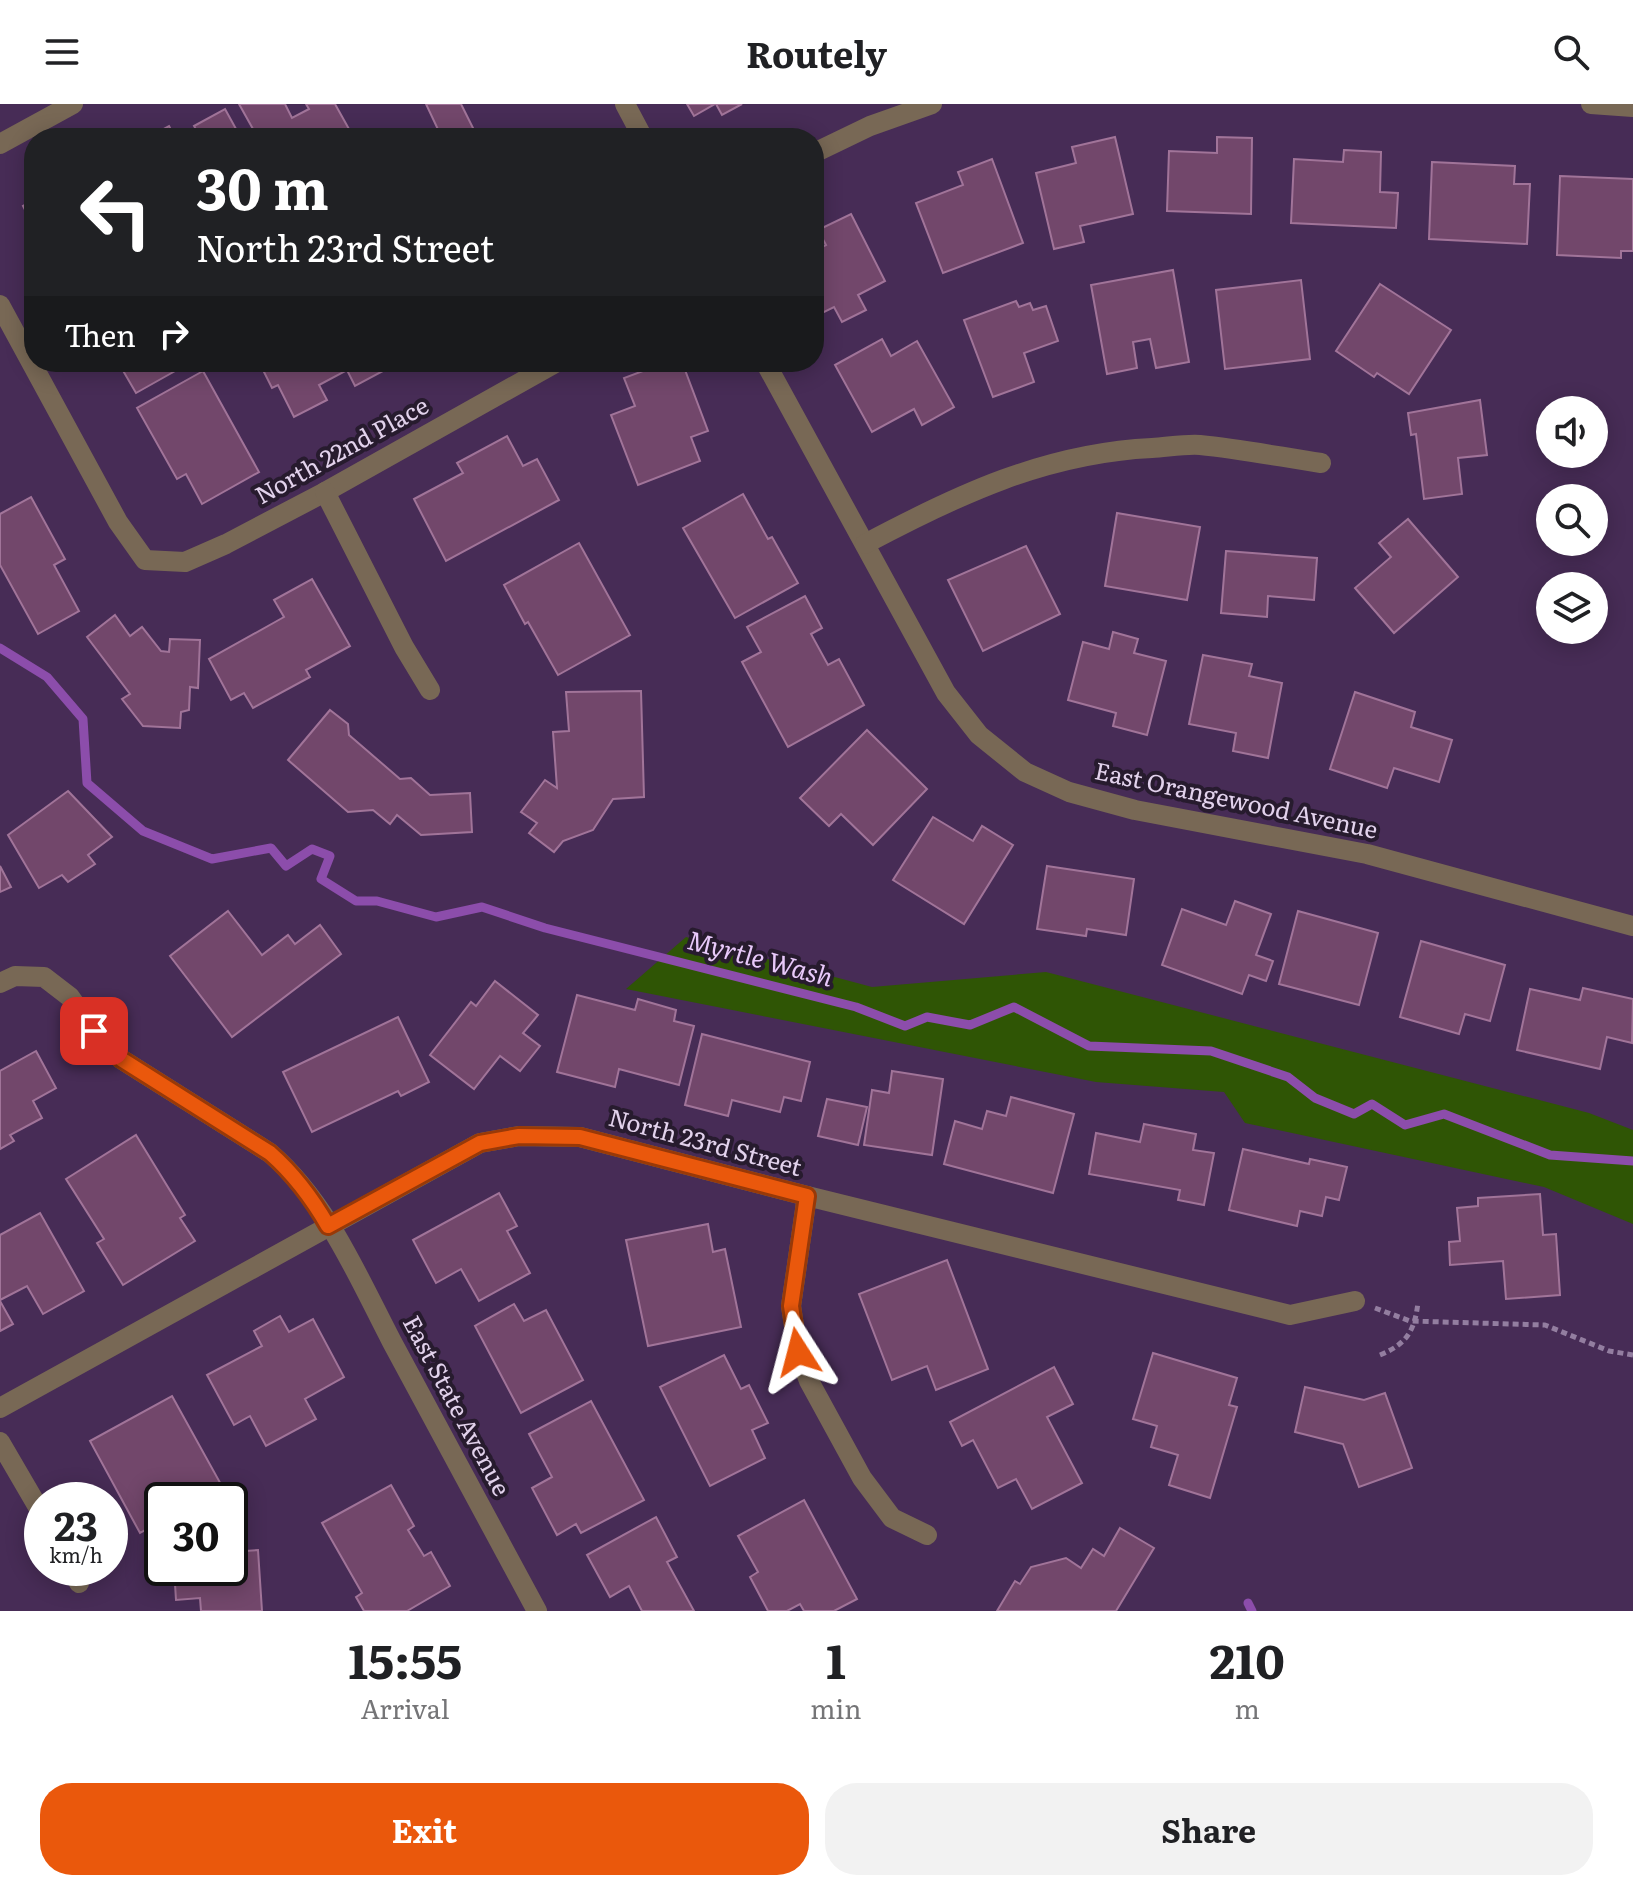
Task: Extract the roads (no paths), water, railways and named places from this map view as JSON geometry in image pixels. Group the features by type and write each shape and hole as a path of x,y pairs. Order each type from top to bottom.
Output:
{"street":[{"path":"29,128 73,104"},
{"path":"625,104 638,128"},
{"path":"824,148 870,126 932,104"},
{"path":"1591,104 1633,107"},
{"path":"0,144 24,131"},
{"name":"North 22nd Place","path":"0,305 24,349"},
{"name":"North 22nd Place","path":"36,372 118,522 145,560 185,562 325,492 539,372"},
{"name":"East Orangewood Avenue","path":"770,372 946,693 979,735 1025,772 1069,792 1135,810 1367,854 1633,926"},
{"path":"865,544 934,507 1003,477 1081,456 1139,448 1198,445 1321,463"},
{"path":"325,492 404,647 430,690"},
{"name":"East State Avenue","path":"0,983 15,976 44,977 70,997 94,1031 121,1059 270,1153 290,1171 311,1197 328,1226 537,1611"},
{"name":"North 23rd Street","path":"0,1408 480,1143 519,1136 580,1137 1290,1315 1355,1301"},
{"path":"807,1196 791,1306 798,1352 809,1381 862,1478 892,1518 927,1535"},
{"path":"0,1442 24,1483"}],"waterway":[{"name":"Myrtle Wash","path":"0,648 47,677 83,719 87,783 143,831 212,859 271,848 286,866 312,849 330,856 321,879 356,901 377,901 436,917 482,907 545,928 856,1007 905,1026 927,1017 970,1025 1014,1007 1089,1046 1211,1051 1288,1077 1315,1098 1354,1114 1372,1104 1405,1125 1444,1114 1550,1155 1633,1161"},
{"path":"1248,1603 1252,1611"}]}
